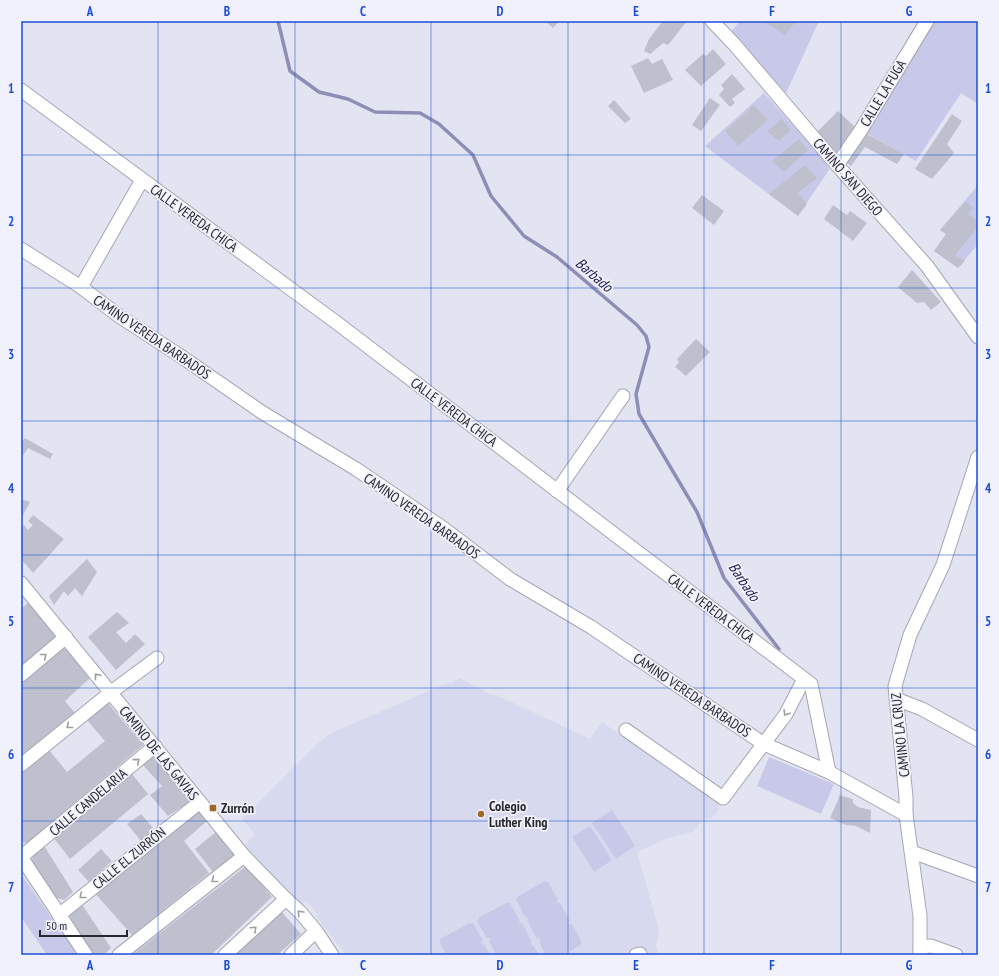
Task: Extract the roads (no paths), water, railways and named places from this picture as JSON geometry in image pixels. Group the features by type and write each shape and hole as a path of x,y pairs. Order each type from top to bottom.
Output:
{"street":[{"name":"CAMINO SAN DIEGO","path":"712,21 734,44 837,165 927,266 978,337"},
{"name":"CALLE LA FUGA","path":"837,165 861,130 927,21"},
{"name":"CALLE VEREDA CHICA","path":"21,90 338,323 811,684 829,772"},
{"path":"81,288 142,180"},
{"name":"CAMINO VEREDA BARBADOS","path":"21,249 81,288 118,316 179,355 263,413 356,469 443,528 510,579 591,627 764,744 829,772 906,815"},
{"path":"557,491 623,396"},
{"name":"CAMINO LA CRUZ","path":"920,951 920,916 906,815 906,797 895,686 910,635 943,565 978,457"},
{"name":"CAMINO DE LAS GAVIAS","path":"21,584 244,856 300,912 316,931 332,955"},
{"path":"21,675 66,637"},
{"path":"21,765 110,693 157,658"},
{"path":"626,730 723,798 786,714 804,679"},
{"path":"896,699 922,709 978,740"},
{"name":"CALLE CANDELARIA","path":"21,857 155,746"},
{"name":"CALLE EL ZURRÓN","path":"59,915 200,802"},
{"path":"912,852 978,876"},
{"path":"119,955 244,856"},
{"path":"21,857 86,955"},
{"path":"225,955 286,899"},
{"path":"291,955 316,931"},
{"path":"920,951 931,946 956,955"}],"waterway":[{"name":"Barbado","path":"278,21 290,71 319,92 348,99 375,112 420,113 439,124 473,155 491,196 524,236 557,257 637,325 646,336 649,347 636,394 639,414 697,512 724,578 779,649"}],"place":[{"name":"Zurrón","path":"213,808"},
{"name":"Colegio Luther King","path":"481,814"}]}
